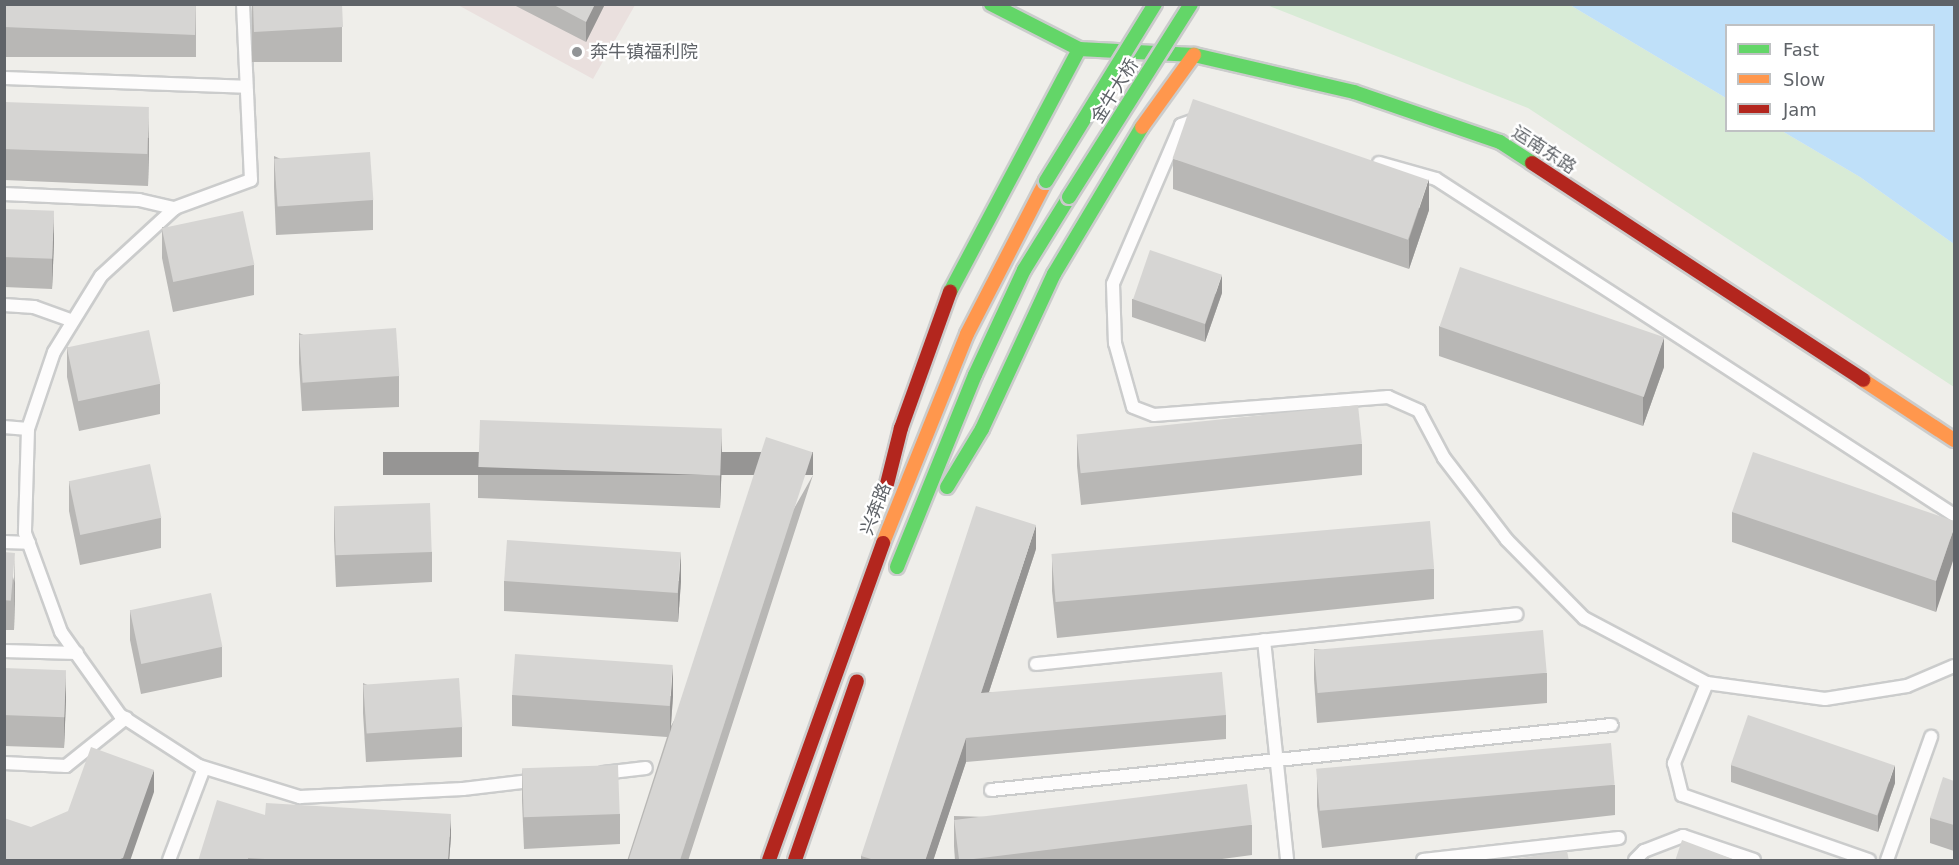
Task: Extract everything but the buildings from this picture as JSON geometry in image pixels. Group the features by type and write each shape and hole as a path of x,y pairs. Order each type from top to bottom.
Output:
{"main road":[{"name":"运南东路","path":"991,4 1079,49 1194,55 1354,92 1500,142 1954,440"},
{"name":"金牛大桥","path":"1046,181 1155,4"},
{"name":"金牛大桥","path":"1191,4 1024,270 975,375 892,577 982,429 1054,274 1143,126 1194,55"},
{"path":"872,572 880,511 901,428 956,276 1079,49"},
{"name":"兴奔路","path":"769,861 872,572 968,334 1046,181"},
{"path":"795,861 861,668"}],"lane":[{"path":"243,4 251,180 175,208 101,276 54,352 28,429 25,532 61,632 126,718 204,768 300,797 463,789 555,778"},
{"path":"4,78 246,87"},
{"path":"1207,116 1181,125 1113,284 1115,343 1133,406 1154,415 1388,397 1419,411 1444,458 1507,540 1584,618 1707,683 1825,699 1907,686 1954,666"},
{"path":"1367,160 1436,179 1954,515"},
{"path":"4,194 140,200 175,208"},
{"path":"4,305 34,307 73,321"},
{"path":"4,427 28,429"},
{"path":"4,542 29,543"},
{"path":"1036,664 1516,614"},
{"path":"1264,640 1287,861"},
{"path":"4,651 76,653"},
{"path":"1707,683 1674,764 1682,795 1869,861"},
{"path":"4,763 66,766 126,718"},
{"path":"991,790 1612,725"},
{"path":"1887,861 1931,737"},
{"path":"170,861 204,768"},
{"path":"589,774 646,768"},
{"path":"1635,861 1644,850 1683,836 1754,861"},
{"path":"1423,861 1619,838"}],"shaded area":[{"name":"奔牛镇福利院","path":"458,5 635,5 593,79"}],"green space":[{"path":"1267,5 1570,5 1725,97 1725,132 1784,132 1860,177 1954,244 1954,387 1528,108"}],"water":[{"path":"1570,5 1954,5 1954,244 1860,177 1784,132 1935,132 1935,24 1725,24 1725,97"}],"traffic: fast":[{"path":"991,4 1079,49 1194,55 1354,92 1500,142 1532,163"},
{"path":"1046,181 1155,4"},
{"path":"1069,197 1191,4"},
{"path":"950,292 1079,49"},
{"path":"947,487 982,429 1054,274 1142,127"},
{"path":"897,567 975,375 1024,270 1069,197"}],"traffic: slow":[{"path":"1142,127 1194,55"},
{"path":"883,543 967,334 1046,181"},
{"path":"1863,380 1954,440"}],"traffic: jam":[{"path":"1532,163 1863,380"},
{"path":"887,484 901,428 950,292"},
{"path":"769,860 883,543"},
{"path":"795,860 857,681"}],"place":[{"name":"奔牛镇福利院","path":"577,52"}]}
